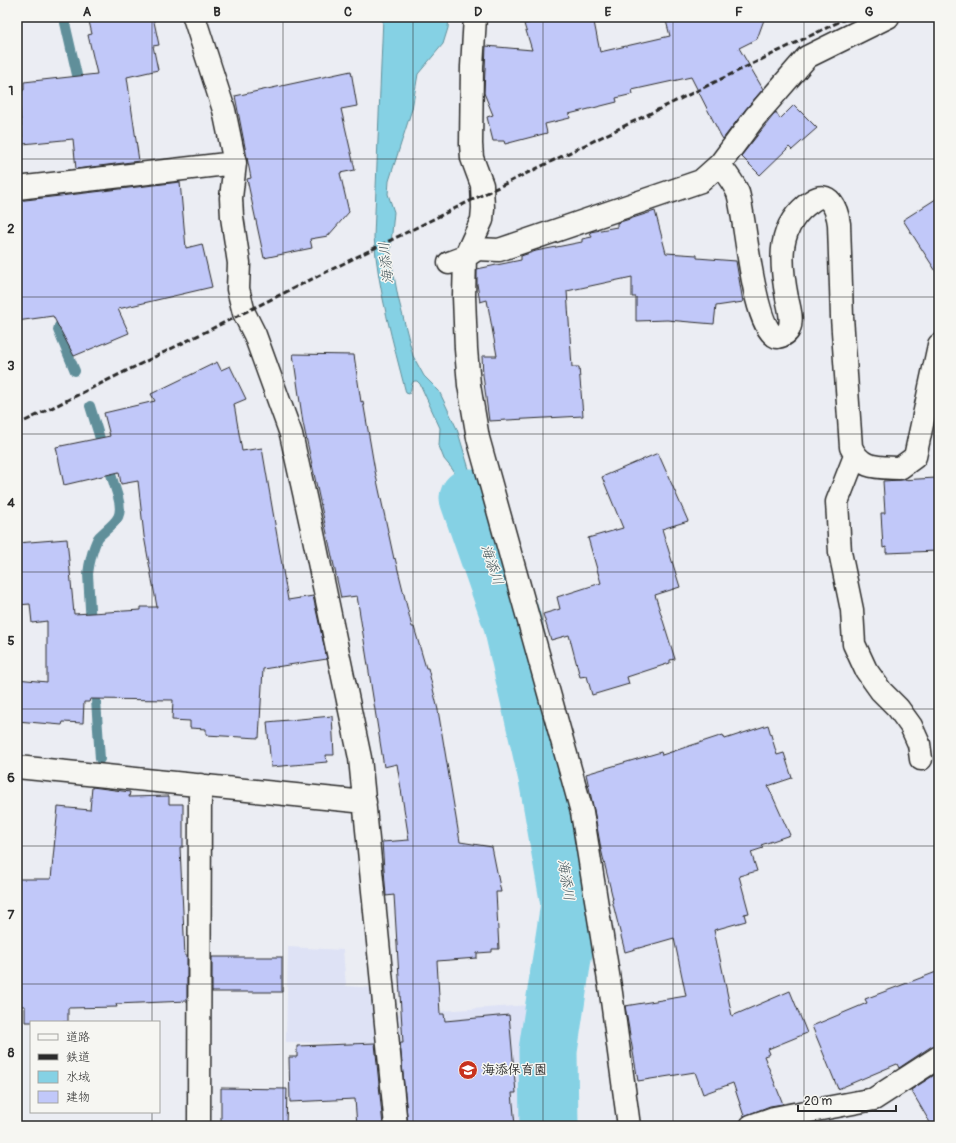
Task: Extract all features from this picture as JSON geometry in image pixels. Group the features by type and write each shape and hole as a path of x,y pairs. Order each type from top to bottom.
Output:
{"street":[{"path":"194,17 224,110 235,163 231,198 232,217 239,263 238,289 244,313 255,334 291,434 360,758 396,1126"},
{"path":"475,17 472,67 471,144 472,158 482,185 483,208 482,220 457,260 464,296 469,385 478,438 582,812 611,993 629,1126"},
{"path":"457,260 477,249 499,250 701,181 720,164 755,117 807,57 888,17"},
{"path":"17,188 235,163"},
{"path":"720,164 737,193 753,282 764,320 770,331 777,337 789,330 790,310 782,272 782,254 785,236 791,222 807,204 816,198 825,198 834,205 839,224 842,317 851,447 855,456 866,465 900,468 915,457 939,345"},
{"path":"855,456 837,502 840,552 852,610 854,644 866,670 881,692 898,708 911,726 919,744 921,759"},
{"path":"17,767 365,802"},
{"path":"199,1126 200,785"},
{"path":"751,1126 774,1118 874,1099 939,1057"}],"shaded area":[{"path":"288,947 343,950 346,986 374,988 379,1044 286,1042"},
{"name":"海添保育園","path":"530,1005 536,1126 408,1126 396,1014"}],"water":[{"path":"383,17 449,17 448,28 443,44 418,74 412,109 389,181 388,194 394,212 390,254 398,297 413,356 424,376 439,391 457,429 502,573 489,580 453,470 444,459 439,446 440,428 420,384 417,381 414,381 409,394 406,393 382,296 374,237"}],"building":[{"path":"88,17 153,17 159,45 153,46 158,70 127,77 139,161 76,169 73,139 23,144 18,91 24,90 24,82 97,74 88,35 92,34"},
{"path":"530,17 593,17 600,52 670,36 665,17 765,17 757,39 739,48 763,89 723,139 691,77 632,90 633,94 616,98 617,102 569,114 570,118 545,124 547,133 505,144 504,141 493,141 487,117 493,115 484,93 486,46 532,50 524,24 532,22"},
{"path":"351,71 357,106 341,109 355,170 340,173 349,212 328,236 310,239 312,248 264,258 247,179 251,178 235,96"},
{"path":"794,105 817,128 792,150 789,147 760,175 741,156 776,112 780,119"},
{"path":"180,182 186,248 202,244 212,287 118,309 129,333 74,356 53,316 17,321 17,201"},
{"path":"939,197 939,276 903,220"},
{"path":"655,211 666,253 697,255 697,258 736,261 743,302 716,306 714,324 667,320 636,321 636,297 632,297 632,277 567,291 572,367 579,367 583,416 489,421 482,356 497,356 487,300 480,302 477,284 477,269 521,260 521,256 536,251 582,242 582,239 592,237 590,232 617,227 617,223"},
{"path":"293,354 354,355 361,402 363,401 375,471 394,559 395,558 412,627 414,627 426,668 428,668 438,710 460,842 492,847 501,892 496,892 499,949 492,949 492,952 477,953 477,958 437,961 440,1014 444,1014 445,1021 509,1015 516,1093 512,1093 515,1126 408,1126 400,1043 403,1043 394,895 386,896 382,842 409,840 397,764 384,767 357,596 341,598 303,423"},
{"path":"217,362 221,370 230,366 246,399 234,404 242,451 262,448 288,600 313,596 327,659 263,669 259,738 206,735 206,729 190,728 190,721 172,720 173,700 90,699 89,702 84,702 83,723 63,722 62,725 17,721 17,679 47,682 47,621 32,623 30,604 17,605 17,543 67,539 74,614 141,610 141,607 157,607 144,536 138,481 121,484 119,472 64,485 56,447 110,436 104,413 155,401 151,394"},
{"path":"658,453 688,521 662,529 680,587 655,595 675,659 670,660 670,663 627,677 629,684 592,695 587,676 580,677 569,635 551,640 543,614 560,609 557,597 601,583 588,538 623,528 602,477"},
{"path":"936,478 938,551 886,553 886,547 883,548 881,513 885,513 883,481"},
{"path":"332,716 334,755 326,755 327,762 271,767 267,722"},
{"path":"768,725 777,755 784,753 792,778 768,786 790,835 761,845 763,848 751,852 757,871 739,876 749,913 744,914 746,921 714,930 732,1016 790,991 807,1033 768,1049 770,1054 764,1056 783,1104 770,1106 744,1116 733,1083 703,1094 695,1072 638,1081 625,1006 686,996 674,938 625,952 612,900 586,774 661,752 662,755 723,735 725,739"},
{"path":"92,787 130,792 129,797 169,796 169,804 183,804 183,847 180,847 185,956 187,956 187,1001 116,1004 117,1007 68,1008 68,1021 25,1022 25,1006 17,1006 17,879 51,879 58,807 90,810"},
{"path":"212,957 282,957 282,992 212,992"},
{"path":"939,971 939,1045 932,1046 899,1068 897,1064 838,1089 812,1026 867,1003 865,999"},
{"path":"375,1043 383,1126 357,1126 355,1099 290,1102 289,1057 297,1057 297,1046"},
{"path":"939,1072 939,1126 932,1126 911,1090"},
{"path":"221,1088 287,1089 286,1126 221,1126"}],"waterway":[{"path":"66,17 65,23 80,88"},
{"path":"66,317 59,326 58,330 75,371"},
{"path":"90,406 120,508 120,513 116,520 98,538 94,546 89,565 88,574 91,626"},
{"name":"海添川","path":"469,498 512,621 548,778 570,904 548,1051 549,1126"},
{"path":"95,685 100,759"}],"railway":[{"path":"17,425 482,195 849,17"}],"place":[{"name":"海添保育園","path":"468,1070"}]}
